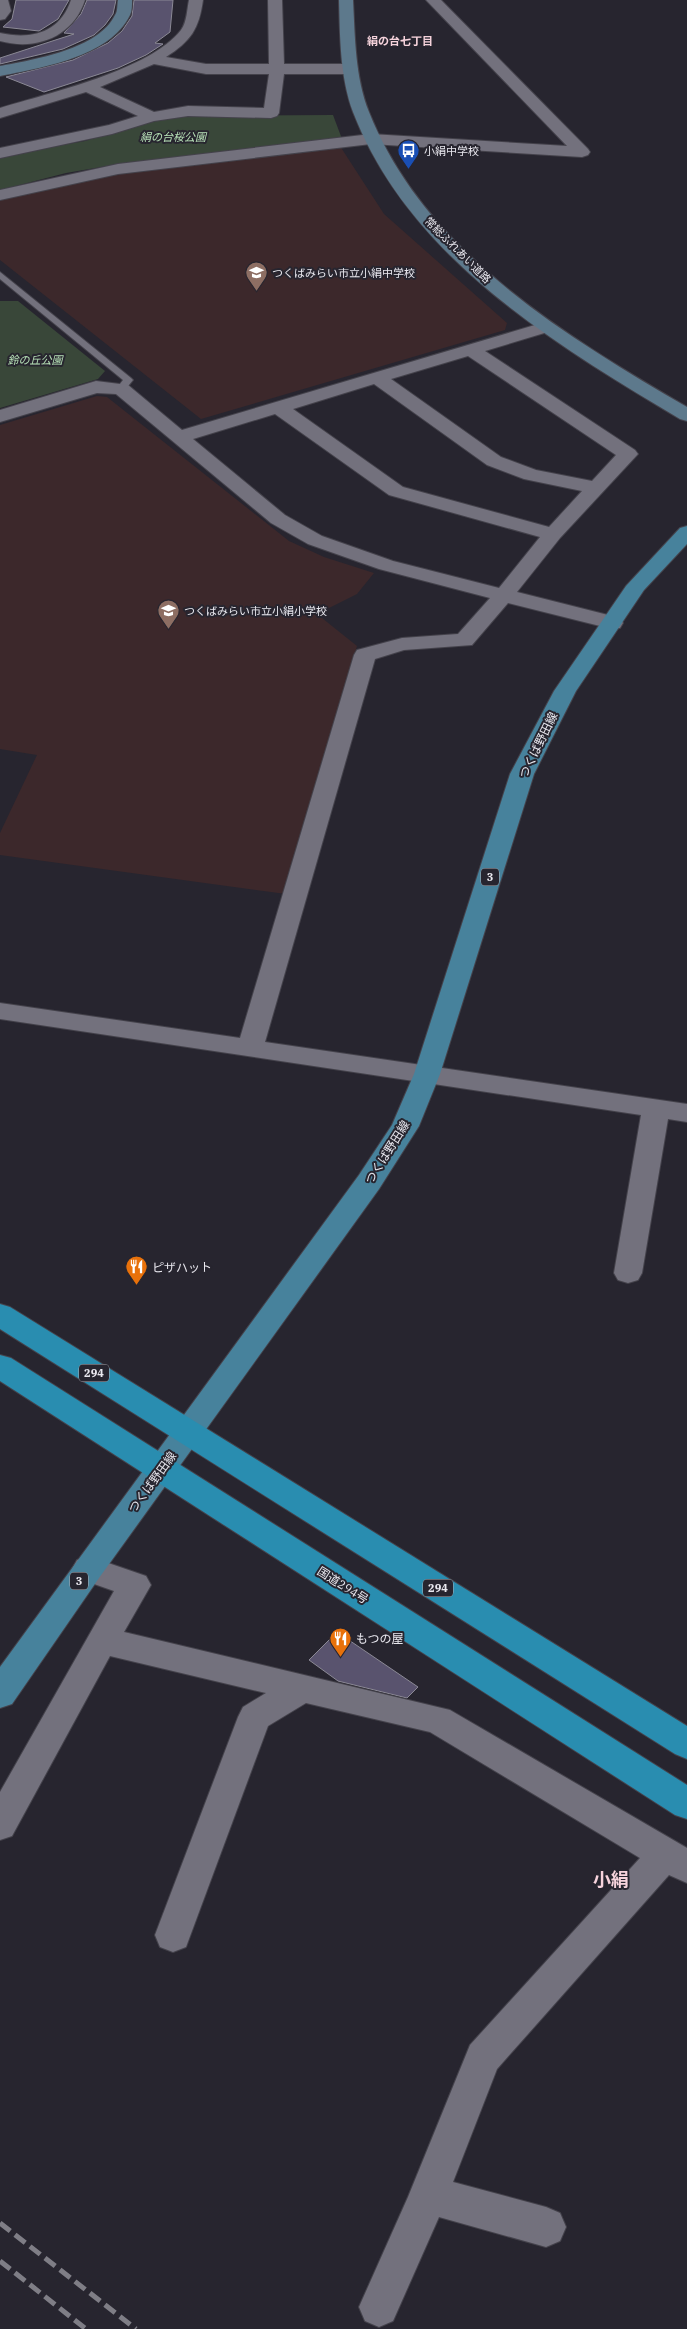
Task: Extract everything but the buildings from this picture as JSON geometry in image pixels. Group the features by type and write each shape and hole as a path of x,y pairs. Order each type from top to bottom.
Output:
{"highway":[{"name":"294","path":"0,1315 687,1744"},
{"name":"国道294号","path":"0,1366 687,1804"}],"main road":[{"name":"つくば野田線","path":"0,1694 88,1569 369,1182 405,1126 427,1074 522,774 565,690 636,586 687,532"}],"street":[{"path":"0,37 13,42 27,42 49,34 71,16 78,0"},
{"path":"0,71 37,64 96,42 114,28 123,15 125,0"},
{"path":"0,113 85,86 155,60 186,34 193,22 196,0"},
{"path":"0,153 112,129 152,117 188,111 271,113 277,70 275,0"},
{"name":"常総ふれあい道路","path":"346,0 350,69 360,110 371,139 401,187 429,222 495,286 545,326 614,373 687,414"},
{"path":"0,195 118,169 371,139 582,152 433,0"},
{"path":"0,1 3,3 4,11 0,16"},
{"path":"155,60 206,69 350,69"},
{"path":"85,86 152,117"},
{"path":"178,436 545,326"},
{"path":"250,1048 364,654 402,644 464,640 503,596 553,534 628,454 470,349"},
{"path":"376,377 494,461 531,476 597,488"},
{"path":"0,416 96,387 121,389 278,519 315,540 386,565 612,623"},
{"path":"278,407 396,491 553,534"},
{"path":"0,1010 687,1113"},
{"path":"628,1273 656,1108"},
{"path":"0,1825 102,1640 135,1585 88,1569"},
{"path":"102,1640 438,1720 676,1860 483,2058 430,2195 379,2307"},
{"path":"173,1935 256,1717 302,1688"},
{"path":"430,2195 546,2227"}],"lane":[{"path":"0,274 128,380 121,389"}],"shaded area":[{"name":"つくばみらい市立小絹中学校","path":"340,146 384,214 507,323 505,330 201,419 0,260 0,199 76,181 142,169"},
{"name":"つくばみらい市立小絹小学校","path":"97,396 107,397 289,541 324,557 374,573 357,594 317,614 357,646 286,894 0,855 0,833 37,755 0,749 0,425"}],"green space":[{"name":"絹の台桜公園","path":"333,115 342,139 113,165 66,173 0,190 0,156 85,141 166,117"},
{"name":"鈴の丘公園","path":"0,301 18,301 105,371 98,379 0,408"}],"railway":[{"path":"0,2223 136,2329"},
{"path":"0,2261 86,2329"}],"place":[{"name":"小絹中学校","path":"408,170"},
{"name":"つくばみらい市立小絹中学校","path":"256,292"},
{"name":"つくばみらい市立小絹小学校","path":"168,630"},
{"name":"ピザハット","path":"136,1286"},
{"name":"もつの屋","path":"340,1657"}],"district":[{"name":"絹の台七丁目","path":"400,41"},
{"name":"小絹","path":"611,1879"}]}
